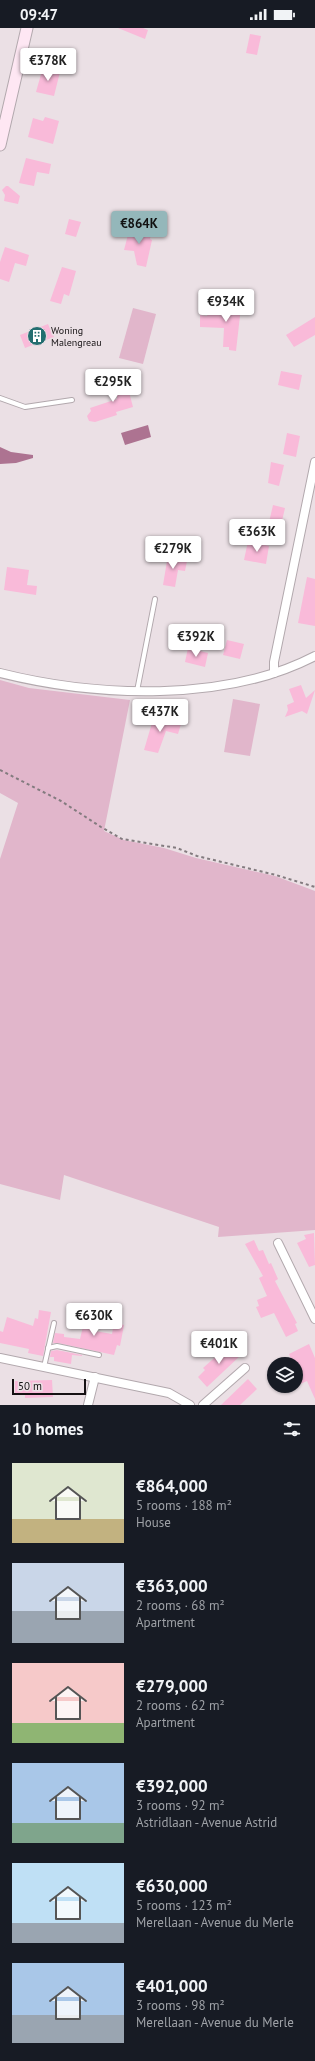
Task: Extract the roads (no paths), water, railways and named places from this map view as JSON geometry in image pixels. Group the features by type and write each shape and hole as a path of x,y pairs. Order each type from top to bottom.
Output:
{"street":[{"path":"0,146 27,28"},
{"path":"274,673 274,662 315,462"},
{"path":"0,673 26,680 137,691 199,690 274,673 315,656"},
{"path":"278,1243 313,1311 315,1319"},
{"path":"0,1358 169,1393 190,1405"},
{"path":"203,1405 245,1368"},
{"path":"88,1405 95,1377"}],"lane":[{"path":"0,398 25,407 72,400"},
{"path":"137,691 155,599"},
{"path":"44,1367 54,1322"},
{"path":"48,1348 57,1346 99,1355"}],"place":[{"name":"Woning Malengreau","path":"37,336"}]}
